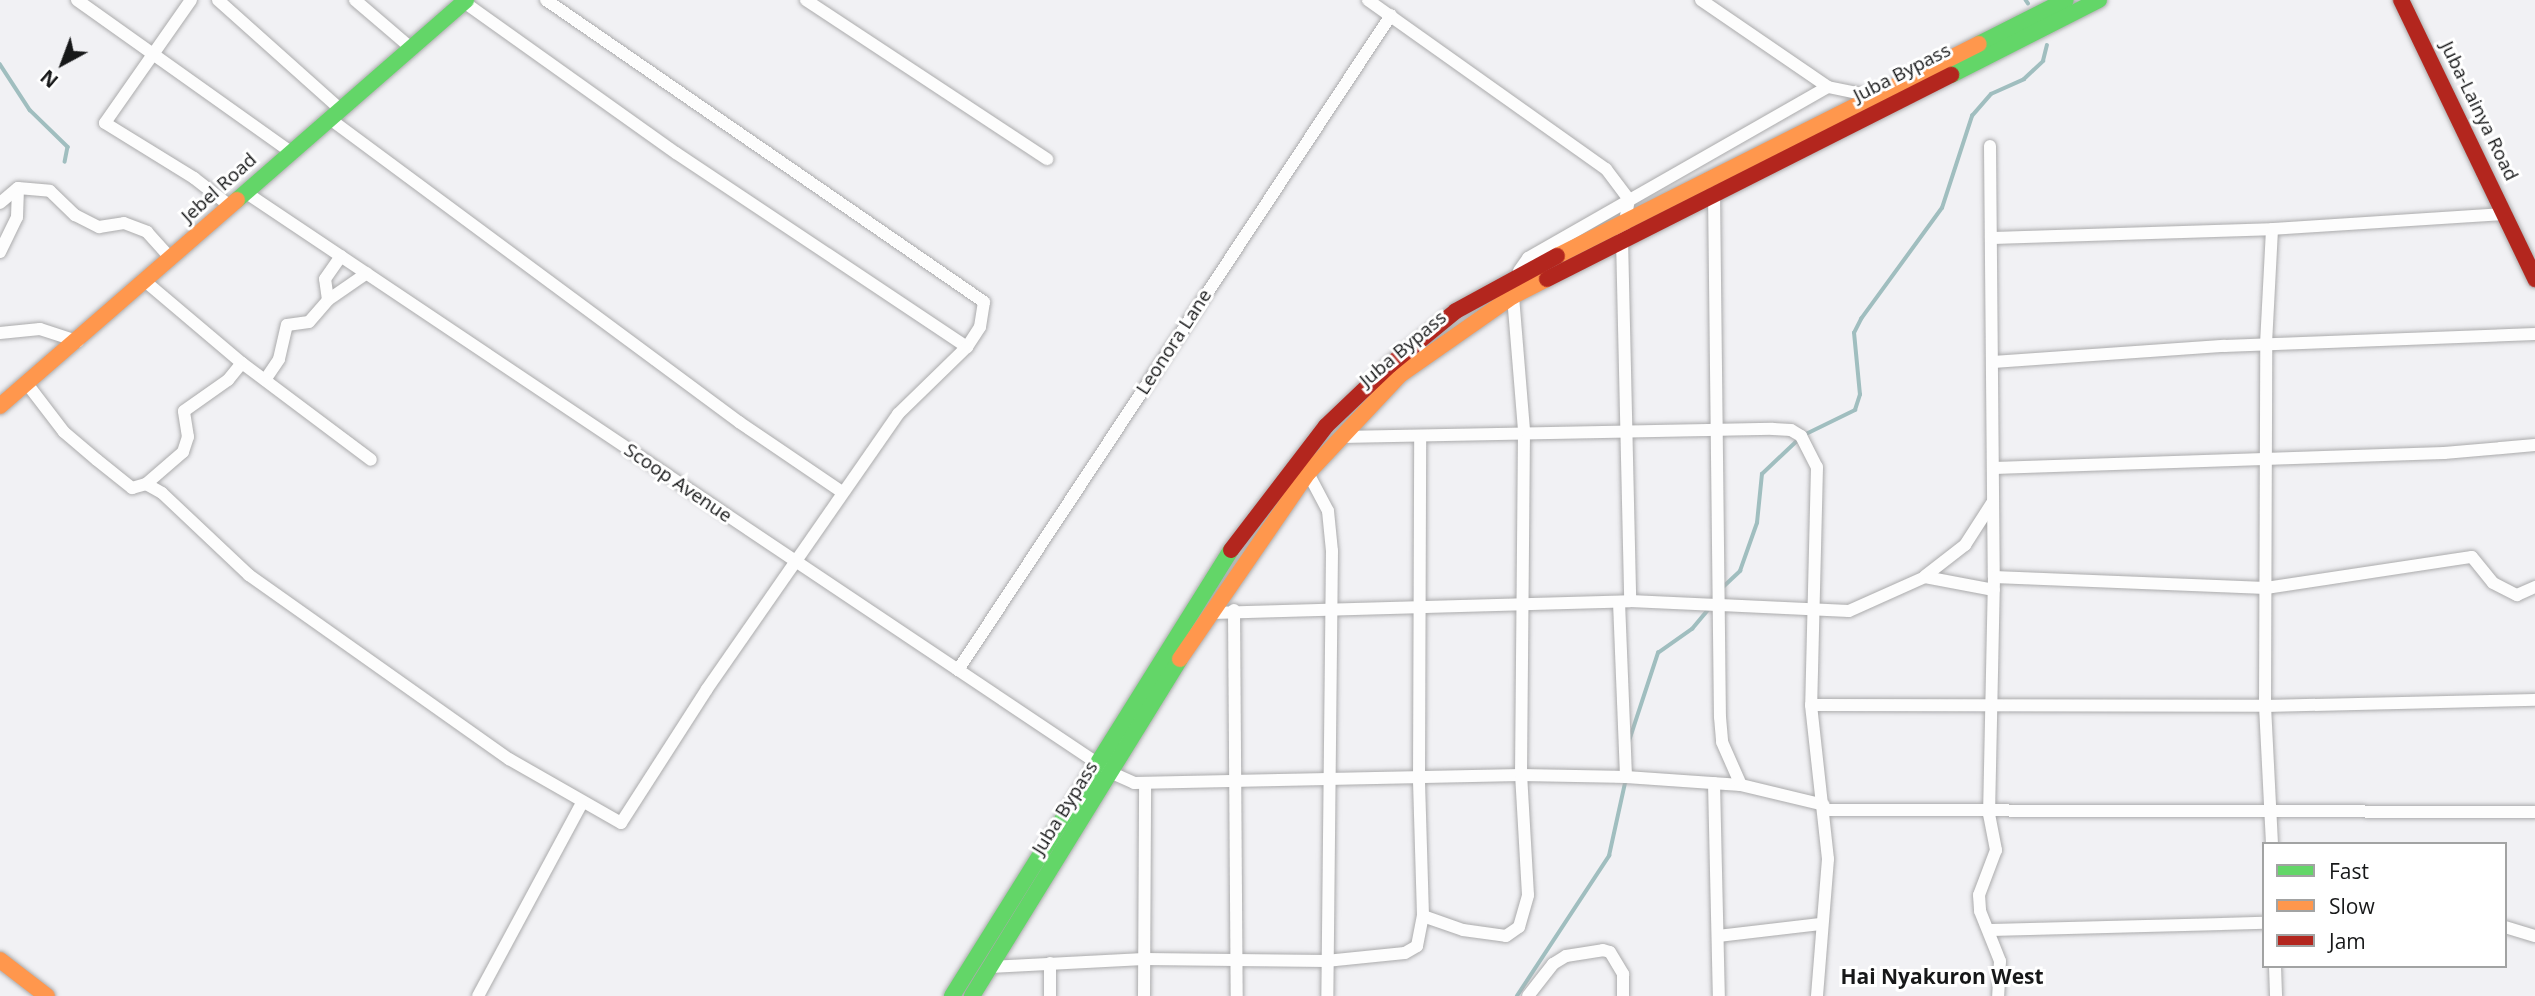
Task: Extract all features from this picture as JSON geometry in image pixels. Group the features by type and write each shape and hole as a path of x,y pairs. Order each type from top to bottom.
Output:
{"main road":[{"name":"Juba Bypass","path":"952,996 1250,522 1326,426 1432,329 1512,279 2066,0"},
{"name":"Juba Bypass","path":"972,996 1212,613 1308,473 1340,437 1417,361 1513,296 1714,192 2099,0"},
{"name":"Juba-Lainya Road","path":"2401,0 2535,279"},
{"name":"Jebel Road","path":"0,406 28,385 465,1"},
{"path":"0,960 47,996"},
{"path":"0,976 26,996"}],"street":[{"path":"76,0 291,152"},
{"path":"191,0 105,123 194,178 229,206"},
{"path":"218,0 335,114 739,422 842,492"},
{"path":"355,0 411,48"},
{"path":"146,484 186,513 249,575 509,759 621,823 794,561 898,414 967,347 980,327 984,302 546,0"},
{"path":"806,0 1047,159"},
{"path":"1368,0 1606,169 1629,199"},
{"path":"1701,0 1828,87 1871,96"},
{"path":"465,1 676,153 967,347"},
{"name":"Leonora Lane","path":"958,670 1391,15"},
{"path":"1512,279 1528,258 1828,87"},
{"path":"1990,146 1994,590 1989,814 1996,850 1979,895 1980,911 1991,929 2000,961 1998,996"},
{"path":"0,251 17,217 18,188"},
{"path":"0,203 18,188 57,193 75,215 99,227 135,226 153,236 171,259"},
{"name":"Scoop Avenue","path":"245,192 1112,773 1145,783 1521,775 1626,777 1741,785 1825,807 1989,814 2272,809 2535,813"},
{"path":"1714,192 1720,432 1722,742 1741,785"},
{"path":"1626,777 1622,239 1629,199"},
{"path":"1991,237 2272,229 2506,214"},
{"path":"2272,229 2266,344 2268,457 2265,706 2272,842"},
{"path":"328,300 325,279 341,256"},
{"path":"265,380 279,359 288,325 309,322 328,300 368,273"},
{"path":"146,282 242,363 371,460"},
{"path":"1423,916 1477,934 1506,936 1519,927 1529,875 1521,775 1524,430 1513,296"},
{"path":"0,333 40,329 78,341"},
{"path":"1993,362 2266,344 2535,334"},
{"path":"28,385 64,432 132,488 146,484 183,452 188,437 184,411 228,380 242,363"},
{"path":"1340,437 1420,438 1524,430 1720,432 1791,429 1808,445 1817,467 1811,609 1811,705 1825,807 1828,859 1820,924 1817,996"},
{"path":"990,967 1237,958 1326,961 1412,950 1421,935 1423,916 1419,778 1422,606 1420,438"},
{"path":"1994,468 2444,453 2535,444"},
{"path":"1308,473 1328,511 1331,607 1327,781 1327,996"},
{"path":"1212,613 1331,607 1624,602 1811,609 1859,608 1905,582 1925,577 1965,545 1994,500"},
{"path":"1994,577 2266,588 2472,557 2493,583 2517,595 2535,587"},
{"path":"1925,577 1994,590"},
{"path":"1234,610 1237,996"},
{"path":"1811,705 2265,706 2535,700"},
{"path":"1144,996 1145,783"},
{"path":"1714,783 1719,996"},
{"path":"478,996 582,803"},
{"path":"1991,929 2262,923"},
{"path":"1718,936 1820,924"},
{"path":"2507,928 2535,936"},
{"path":"1528,996 1553,964 1566,956 1603,950 1610,952 1623,974 1623,996"},
{"path":"1050,963 1050,996"},
{"path":"2275,968 2276,996"}],"waterway":[{"path":"1804,435 1855,410 1860,395 1854,333 1861,319 1942,208 1972,116 1991,94 2024,79 2043,61 2047,45"},
{"path":"0,64 30,110 68,147 65,162"},
{"path":"1722,588 1740,571 1757,523 1762,474 1798,440"},
{"path":"1629,741 1658,653 1692,629 1709,609"},
{"path":"1517,996 1609,856 1626,779"}],"traffic: fast":[{"path":"237,200 466,0"},
{"path":"1979,44 2066,0"},
{"path":"1951,75 2099,0"},
{"path":"952,996 1231,550"},
{"path":"972,996 1180,659"}],"traffic: slow":[{"path":"1557,256 1979,44"},
{"path":"0,406 237,200"},
{"path":"1180,659 1308,473 1400,375 1513,296 1547,279"},
{"path":"0,960 47,996"}],"traffic: jam":[{"path":"2401,0 2535,279"},
{"path":"1547,279 1951,75"},
{"path":"1231,550 1326,426 1390,365 1456,311 1557,256"}],"district":[{"name":"Hai Nyakuron West","path":"1942,976"}]}
